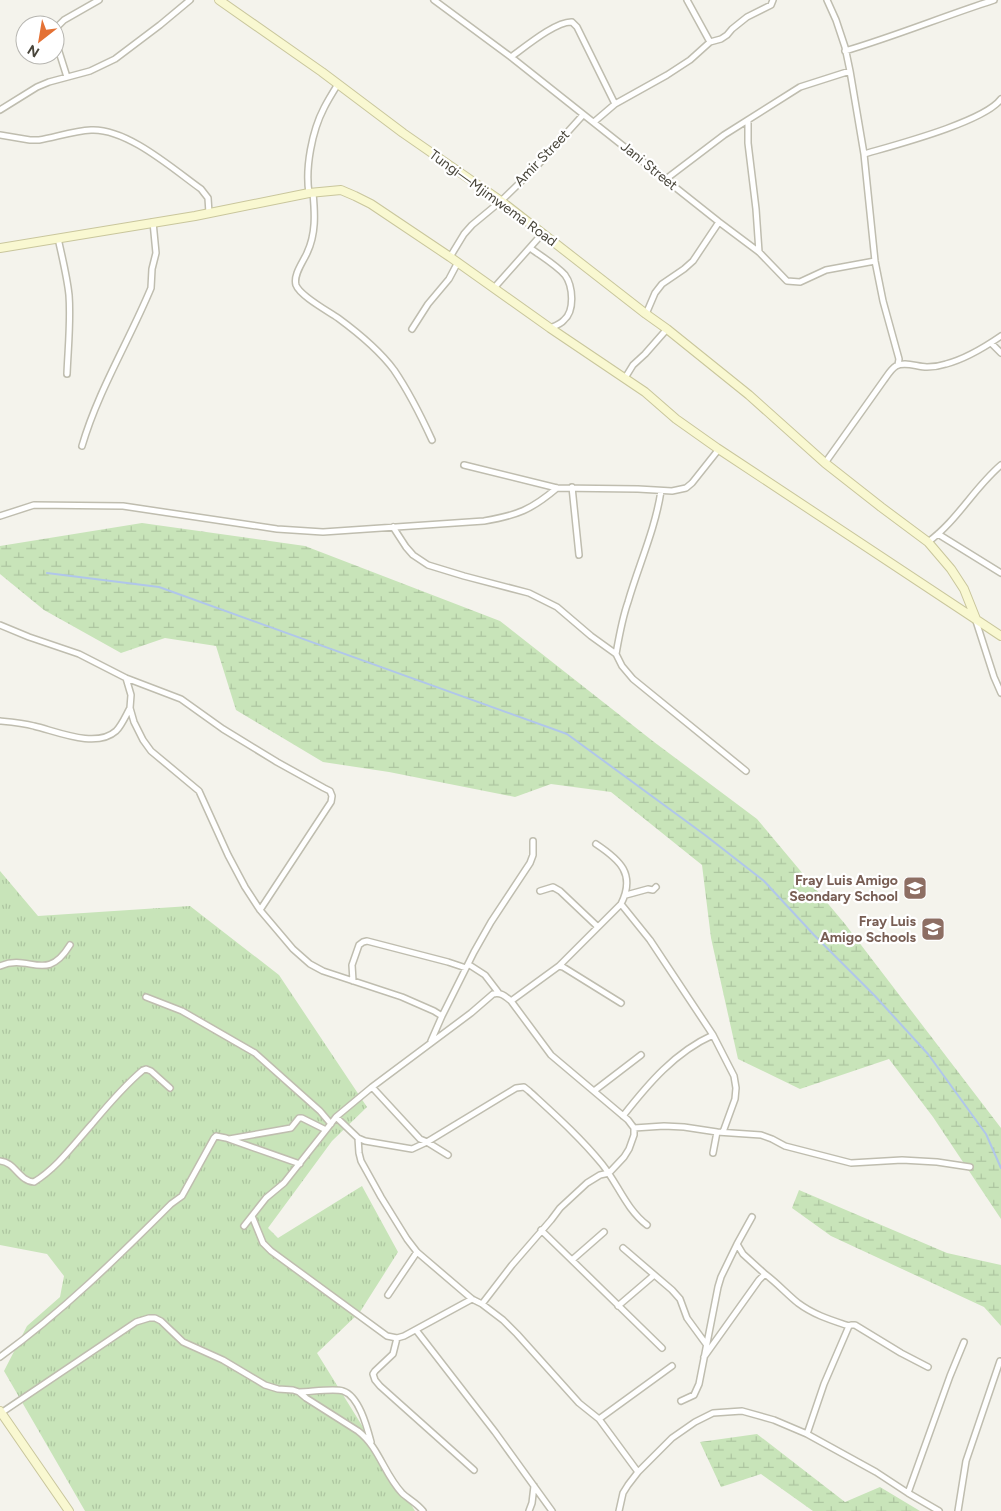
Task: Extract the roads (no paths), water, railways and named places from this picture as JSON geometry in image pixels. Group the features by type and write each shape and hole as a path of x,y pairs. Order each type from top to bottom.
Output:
{"street":[{"path":"65,19 99,0"},
{"path":"0,110 37,87 90,71 115,59 190,0"},
{"name":"Tungi—Mjimwema Road","path":"219,0 338,84 403,133 501,201 667,329 761,405 825,463 928,542 951,569 964,589 976,620"},
{"name":"Jani Street","path":"434,0 511,57 759,252 788,282 800,282 826,270 875,261"},
{"path":"687,0 710,42"},
{"path":"594,122 614,104 690,60 710,42 727,35 732,28 770,5 773,0"},
{"path":"827,0 836,20 850,71 864,154 875,261 883,301 899,359 898,365"},
{"path":"845,51 876,42 953,13 994,0"},
{"path":"511,57 555,26 565,22 572,22 577,26 614,104"},
{"path":"63,65 67,77"},
{"path":"666,179 724,135 800,87 850,71"},
{"path":"338,84 317,124 308,167 315,218 314,231 308,253 295,280 296,287 305,296 339,318 378,352 393,369 418,408 432,440"},
{"path":"864,154 958,124 986,112 1001,99"},
{"name":"Amir Street","path":"450,257 472,225 501,201 535,168 583,115"},
{"path":"748,121 748,143 759,252"},
{"path":"0,135 39,140 91,130 114,133 144,148 201,189 208,198 209,213"},
{"path":"0,248 209,213 311,193 340,190 371,204 458,262 550,328 645,392 676,419 719,449 1001,636"},
{"path":"82,446 88,424 151,288 152,269 156,253 153,222"},
{"path":"646,314 655,293 662,284 693,261 719,222"},
{"path":"494,288 542,234"},
{"path":"58,238 69,296 68,374"},
{"path":"530,248 566,276 570,286 571,308 565,320 550,328"},
{"path":"412,329 428,304 449,279 458,262"},
{"path":"625,378 633,365 667,329"},
{"path":"825,463 884,380 898,365 906,364 927,367 946,364 991,343 1001,336"},
{"path":"991,343 1001,353"},
{"path":"464,465 557,488 679,490 692,483 719,449"},
{"path":"928,542 938,534 1001,464"},
{"path":"572,487 579,555"},
{"path":"0,516 34,505 123,506 277,529 322,532 484,521 506,517 525,511 557,488"},
{"path":"616,654 628,600 650,537 661,491"},
{"path":"393,527 406,547 419,560 464,576 536,596 557,606 591,636 616,654 622,666 633,679 746,771"},
{"path":"938,534 1001,573"},
{"path":"976,620 1001,693"},
{"path":"0,624 79,654 126,678 181,699 223,729 330,791 332,796 330,802 260,910"},
{"path":"126,678 131,695 130,708 134,722 143,740 151,751 199,791 245,888 260,910 293,949 310,964 323,971 402,997 442,1016"},
{"path":"0,721 32,725 78,738 99,738 108,736 116,731 130,708"},
{"path":"431,1042 467,966 491,922 530,863 533,855 533,841"},
{"path":"511,1001 559,966 621,904 628,885 624,868 616,859 596,844"},
{"path":"540,891 553,887 560,890 598,927"},
{"path":"626,894 648,889 653,890 656,887"},
{"path":"621,904 650,940 713,1035 734,1076 735,1099 713,1153"},
{"path":"353,981 352,965 359,945 362,942 467,966 485,975 498,992 505,995 511,1001 551,1055 623,1116 634,1128 634,1135 629,1149 621,1162 609,1173 600,1175 587,1183 560,1208 482,1304"},
{"path":"0,966 17,962 37,966 54,964 63,956 70,945"},
{"path":"559,966 621,1003"},
{"path":"244,1226 266,1198 284,1183 336,1117 372,1087 498,992"},
{"path":"146,997 182,1011 255,1053 320,1111 331,1124"},
{"path":"623,1116 646,1086 669,1063 700,1040 713,1035"},
{"path":"594,1091 641,1055"},
{"path":"0,1161 12,1166 27,1180 34,1182 67,1153 93,1122 143,1070 151,1071 170,1088"},
{"path":"372,1087 420,1138 448,1155"},
{"path":"336,1117 358,1138 412,1150 516,1088 524,1088 566,1124 609,1173 631,1210 647,1225"},
{"path":"229,1139 291,1128 298,1118 302,1118 326,1130"},
{"path":"634,1128 684,1127 761,1135 772,1138 785,1146 851,1163 902,1160 937,1162 970,1167"},
{"path":"0,1357 74,1298 171,1204 182,1196 214,1138 219,1136 229,1139 300,1164"},
{"path":"358,1138 361,1161 381,1197 417,1252 472,1299 503,1320 579,1403 599,1419 638,1472"},
{"path":"252,1216 263,1242 271,1251 387,1336 397,1338 416,1330 472,1299"},
{"path":"681,1401 694,1395 696,1392 718,1287 737,1244 752,1217"},
{"path":"541,1230 662,1348"},
{"path":"572,1260 604,1232"},
{"path":"737,1244 743,1254 798,1303 823,1318 849,1326 855,1325 928,1367"},
{"path":"623,1248 680,1299 687,1318 706,1344"},
{"path":"388,1295 417,1252"},
{"path":"704,1357 765,1274"},
{"path":"618,1306 653,1276"},
{"path":"69,1511 1,1412 136,1322 149,1318 161,1321 183,1342 223,1360 265,1385 299,1392 338,1390 349,1394 362,1414 372,1445"},
{"path":"807,1434 824,1384 849,1326"},
{"path":"416,1330 495,1432 552,1511"},
{"path":"397,1338 393,1354 373,1374 375,1380 474,1470"},
{"path":"908,1493 964,1342"},
{"path":"958,1511 966,1461 1000,1361"},
{"path":"599,1419 672,1366"},
{"path":"299,1392 365,1436 402,1493 423,1511"},
{"path":"619,1511 623,1493 638,1472 672,1438 695,1422 713,1413 742,1411 774,1420 807,1434 876,1472 939,1511"},
{"path":"529,1511 534,1486"}],"waterway":[{"path":"47,573 159,587 567,734 705,835 764,881 928,1054 986,1134 1001,1168"}],"place":[{"name":"Fray Luis Amigo Seondary School","path":"915,888"},
{"name":"Fray Luis Amigo Schools","path":"933,929"}]}
